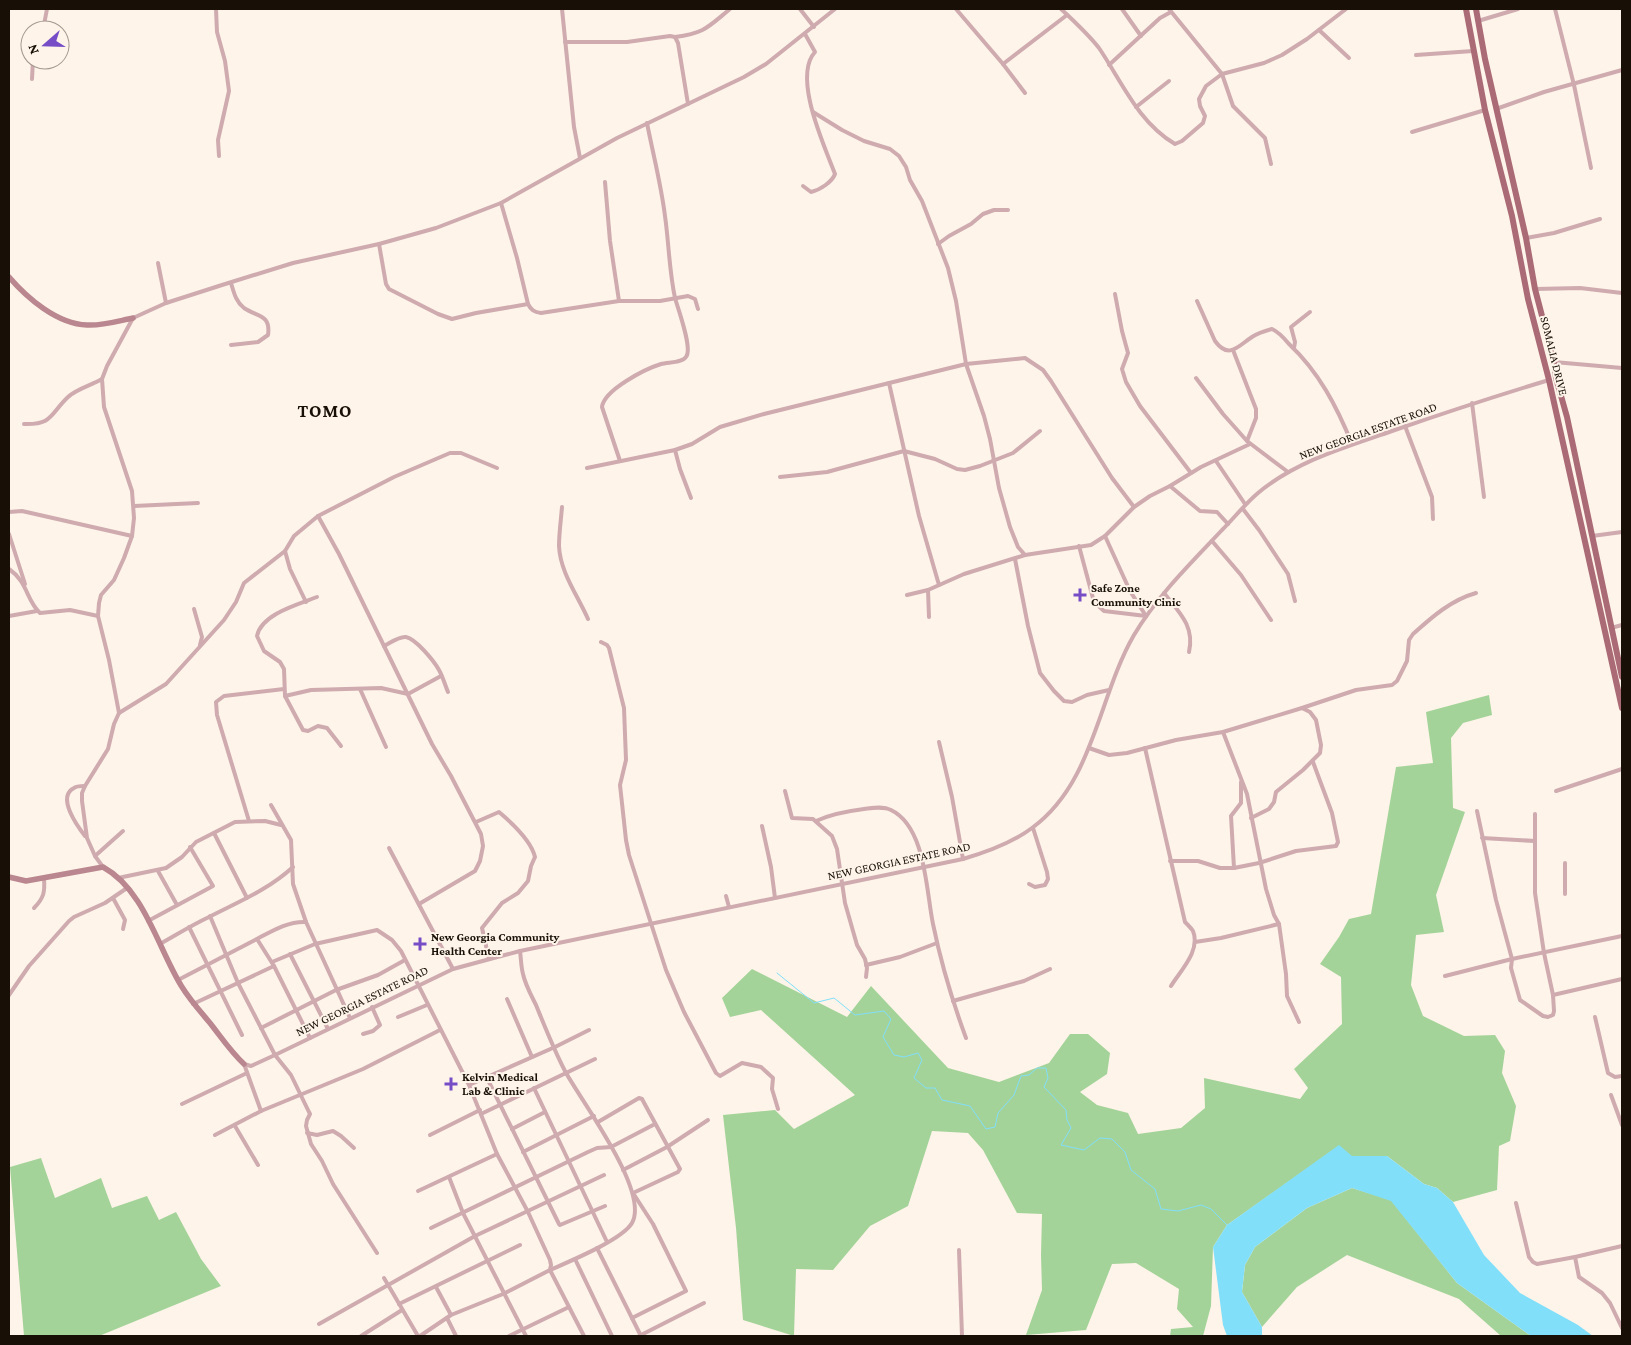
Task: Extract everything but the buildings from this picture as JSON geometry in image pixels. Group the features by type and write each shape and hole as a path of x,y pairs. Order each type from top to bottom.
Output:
{"main road":[{"name":"SOMALIA DRIVE","path":"1466,9 1485,110 1512,216 1528,299 1549,380 1622,708"},
{"name":"SOMALIA DRIVE","path":"1476,9 1496,109 1526,238 1535,289 1567,417 1622,677"}],"street":[{"path":"216,9 217,32 229,91 218,140 220,156"},
{"path":"562,9 574,127 580,158"},
{"path":"565,42 628,42 670,36 694,35 701,32 730,9"},
{"path":"800,9 814,27"},
{"path":"9,277 26,296 44,309 86,325 133,318 166,303 294,264 379,244 444,225 501,203 580,158 647,123 744,77 766,64 835,9"},
{"path":"956,9 1026,93"},
{"path":"1061,9 1097,46 1136,106 1151,124 1173,143 1178,144 1203,123 1205,116 1199,99 1206,86 1222,74 1264,63 1282,55 1346,9"},
{"path":"1122,9 1141,36"},
{"path":"1478,21 1518,9"},
{"path":"1555,9 1592,168"},
{"path":"1109,65 1170,10 1222,74 1233,106 1265,138 1271,164"},
{"path":"1003,64 1067,15"},
{"path":"1318,30 1349,58"},
{"path":"804,186 811,192 816,191 834,178 835,174 824,150 813,112 808,86 808,74 809,60 816,52 805,34"},
{"path":"675,37 678,43 688,104"},
{"path":"1416,55 1474,51"},
{"path":"32,70 32,79"},
{"path":"1496,109 1544,92 1622,70"},
{"path":"1136,106 1169,81"},
{"path":"1412,132 1485,110"},
{"path":"813,112 864,141 890,149 899,156 906,167 910,180 931,220 948,268 956,301 966,364 984,416 1010,527 1018,547 1025,555"},
{"path":"620,461 602,407 603,402 615,389 639,373 662,364 686,358 688,354 687,340 675,298 669,264 666,216 647,123"},
{"path":"605,182 610,242 620,301"},
{"path":"501,203 528,304 530,309 535,312 541,313 620,301 660,300 692,296 698,308"},
{"path":"938,244 971,224 983,214 994,210 1008,210"},
{"path":"1526,238 1554,233 1600,218"},
{"path":"379,244 386,284 389,288 438,314 452,319 528,304"},
{"path":"158,263 166,303"},
{"path":"230,345 258,342 268,336 269,328 267,322 259,314 244,308 239,303 235,298 231,283"},
{"path":"1535,289 1580,288 1622,293"},
{"path":"1115,294 1128,353 1122,369 1126,382 1140,406 1191,473"},
{"path":"1197,301 1214,342 1218,347 1226,351 1233,350 1254,336 1272,329 1276,331 1310,365 1337,408 1352,444"},
{"path":"1294,348 1295,342 1290,327 1310,312"},
{"path":"119,713 98,616 101,595 118,572 132,536 134,506 127,473 104,407 102,380 107,366 133,318"},
{"path":"907,595 928,590 964,574 1025,555 1091,545 1105,536 1134,507 1150,496 1248,443 1256,418 1256,409 1233,350"},
{"path":"587,468 675,450 692,444 720,427 764,414 966,364 1025,358 1043,370 1112,478 1134,507"},
{"path":"1554,362 1622,368"},
{"path":"1196,378 1248,443 1288,472"},
{"name":"NEW GEORGIA ESTATE ROAD","path":"244,1064 250,1066 453,969 520,951 924,868 963,859 1000,846 1034,828 1064,795 1089,748 1109,690 1134,636 1146,616 1164,593 1243,509 1245,504 1272,482 1288,472 1352,444 1472,403 1556,378"},
{"path":"24,424 48,420 69,396 102,380"},
{"path":"889,383 918,516 938,585"},
{"path":"1472,403 1484,496"},
{"path":"1405,426 1432,497 1433,519"},
{"path":"780,477 827,472 904,451 935,459 957,469 965,470 1012,453 1040,431"},
{"path":"675,450 691,498"},
{"path":"87,838 82,793 108,749 114,724 119,713 166,684 200,645 217,630 236,602 244,584 285,551 294,536 318,516 394,478 450,453 461,453 497,468"},
{"path":"1216,461 1245,504"},
{"path":"1170,486 1200,511 1217,512 1228,524"},
{"path":"134,506 198,503"},
{"path":"562,507 559,548 573,591 579,599 588,619"},
{"path":"1243,509 1288,574 1295,601"},
{"path":"9,512 22,511 132,536"},
{"path":"318,516 339,554 439,758 476,822 483,846 480,861 475,871 419,904"},
{"path":"1592,536 1622,532"},
{"path":"9,534 25,586 37,611"},
{"path":"1105,536 1130,591 1146,616"},
{"path":"1212,541 1241,575 1271,620"},
{"path":"1079,546 1094,602 1099,608 1104,611 1146,616"},
{"path":"285,551 290,569 306,602"},
{"path":"1015,559 1028,626 1040,673 1064,701 1072,702 1102,690 1109,690"},
{"path":"9,569 25,586"},
{"path":"928,590 929,617"},
{"path":"1164,593 1186,622 1192,640 1189,652"},
{"path":"1089,748 1109,755 1127,753 1176,740 1223,732 1356,690 1392,685 1397,681 1407,660 1409,640 1412,634 1447,606 1464,596 1476,594"},
{"path":"318,597 267,620 262,624 257,636 264,651 280,662 284,669 285,696 302,730 308,731 318,726 327,728 341,746"},
{"path":"194,609 202,637 200,645"},
{"path":"9,616 37,611 40,613 70,610 98,616"},
{"path":"1611,628 1622,625"},
{"path":"384,646 404,637 411,640 423,650 438,669 448,692"},
{"path":"601,642 609,648 624,708 626,760 620,785 626,840 666,970 684,1012 716,1073 720,1076 742,1063 761,1067 773,1078 772,1089 778,1109"},
{"path":"285,696 311,690 381,688 408,694 442,676"},
{"path":"249,821 217,715 216,702 224,696 284,689"},
{"path":"360,689 386,747"},
{"path":"1251,818 1269,809 1274,802 1276,792 1313,762 1320,753 1321,746 1318,727 1314,716 1302,708"},
{"path":"1223,732 1247,794 1259,863 1274,915 1279,924 1287,996 1299,1022"},
{"path":"939,742 952,797 963,859"},
{"path":"1145,748 1185,922 1193,933 1195,942 1187,963 1171,986"},
{"path":"1170,861 1198,861 1220,868 1234,868 1259,863 1296,850 1337,845 1332,812 1313,762"},
{"path":"1556,790 1622,769"},
{"path":"1234,868 1231,816 1233,810 1238,807 1240,802 1241,779"},
{"path":"85,786 73,788 68,794 71,816 87,838 95,856 103,867 111,871 118,878 140,906 192,1004 244,1064 261,1111"},
{"path":"785,791 792,818 808,818 816,821 832,836 835,842 845,904 853,934 866,964 866,977"},
{"path":"271,804 291,840 293,884 306,922 350,1018"},
{"path":"816,821 850,811 879,808 890,810 904,821 910,829 920,851 937,943 952,1000 966,1038"},
{"path":"1477,810 1496,900 1512,958 1511,968 1520,1000 1543,1016 1548,1017 1553,1015 1554,1011 1553,995 1544,953 1535,893 1535,814"},
{"path":"476,822 499,812 509,820 529,844 535,857 528,881 518,893 502,903 482,928 489,959"},
{"path":"118,878 158,870 173,864 196,842 235,822 265,820 281,825"},
{"path":"762,826 771,867 775,898"},
{"path":"1029,884 1040,887 1045,885 1048,880 1034,828"},
{"path":"95,856 123,831"},
{"path":"214,833 247,898"},
{"path":"1482,838 1535,841"},
{"path":"148,921 213,886 190,847"},
{"path":"389,848 453,969"},
{"path":"1565,863 1565,894"},
{"path":"9,877 26,880 103,867"},
{"path":"160,944 188,927 279,880 293,867"},
{"path":"158,870 177,905"},
{"path":"34,908 42,900 45,892 44,878"},
{"path":"9,995 29,966 69,921 113,898 127,888"},
{"path":"726,896 729,907"},
{"path":"113,898 125,920 123,929"},
{"path":"210,916 238,983 275,1054 291,1075 310,1114 306,1120 307,1133 311,1144 333,1184 377,1253"},
{"path":"178,980 287,924 306,922"},
{"path":"1195,942 1221,938 1279,924"},
{"path":"188,927 242,1035"},
{"path":"192,1004 238,983 290,954 315,944 377,930 392,940 401,951 468,1085 497,1154 528,1212 550,1260 550,1270 584,1336"},
{"path":"1445,976 1512,958 1622,936"},
{"path":"257,939 273,964 310,1038"},
{"path":"866,964 900,956 937,943"},
{"path":"520,951 523,974 554,1048 566,1072 598,1122 633,1193 653,1224 686,1291 632,1318"},
{"path":"290,954 328,1029"},
{"path":"261,1028 336,990 378,975 405,960"},
{"path":"952,1000 1024,981 1050,969"},
{"path":"1553,995 1622,979"},
{"path":"507,999 532,1057"},
{"path":"398,1017 427,1005"},
{"path":"363,1034 373,1031 380,1025 372,1007"},
{"path":"1595,1017 1608,1072 1615,1076 1622,1076"},
{"path":"215,1135 261,1111 363,1069 440,1030"},
{"path":"468,1085 554,1048 589,1030"},
{"path":"430,1135 595,1059"},
{"path":"182,1104 247,1073"},
{"path":"486,1076 560,1225 605,1206"},
{"path":"534,1088 607,1242"},
{"path":"1611,1095 1622,1124"},
{"path":"598,1122 639,1098 642,1099 680,1169 633,1193"},
{"path":"512,1128 545,1112"},
{"path":"523,1152 594,1116"},
{"path":"623,1170 667,1147 708,1120"},
{"path":"431,1228 597,1148 611,1146 656,1124"},
{"path":"235,1126 258,1165"},
{"path":"307,1133 317,1135 333,1132 341,1136 354,1148"},
{"path":"418,1191 497,1154"},
{"path":"319,1324 475,1236 604,1175"},
{"path":"449,1177 463,1213 526,1336"},
{"path":"384,1278 419,1336 451,1315 503,1294 597,1248 625,1231 632,1224 635,1210 633,1193"},
{"path":"1516,1203 1529,1257 1532,1262 1537,1264 1622,1246"},
{"path":"399,1304 520,1245"},
{"path":"597,1248 640,1336 704,1303"},
{"path":"958,1250 962,1336"},
{"path":"1575,1257 1579,1276 1602,1293 1610,1303 1622,1328"},
{"path":"575,1259 612,1336"},
{"path":"436,1287 451,1315"},
{"path":"509,1336 569,1307"},
{"path":"361,1336 402,1310"},
{"path":"447,1318 456,1336"}],"green space":[{"path":"1489,695 1492,715 1463,723 1451,738 1453,808 1465,812 1436,895 1444,932 1416,935 1411,985 1423,1016 1464,1036 1495,1035 1505,1051 1502,1073 1516,1106 1510,1141 1499,1146 1497,1190 1453,1202 1437,1188 1424,1184 1387,1156 1351,1156 1339,1146 1227,1225 1213,1247 1211,1306 1203,1336 1170,1336 1171,1329 1193,1327 1177,1309 1179,1289 1136,1263 1112,1264 1086,1330 1026,1335 1042,1290 1042,1214 1017,1213 983,1150 968,1133 932,1131 908,1206 870,1226 833,1270 796,1269 794,1336 743,1320 736,1228 723,1115 775,1110 794,1129 855,1095 761,1010 730,1017 722,998 752,969 847,1017 871,986 948,1068 999,1082 1049,1063 1070,1034 1088,1034 1110,1053 1107,1074 1080,1092 1097,1105 1128,1113 1138,1134 1181,1128 1205,1108 1204,1078 1300,1099 1308,1088 1294,1069 1342,1024 1341,977 1320,964 1349,919 1371,914 1396,767 1433,763 1426,712"},
{"path":"41,1158 55,1198 101,1178 112,1208 147,1196 159,1220 176,1212 201,1259 221,1286 99,1336 24,1336 10,1167"},
{"path":"1352,1188 1391,1200 1457,1283 1531,1336 1501,1336 1459,1299 1347,1255 1297,1287 1262,1327 1242,1292 1245,1265 1255,1247 1307,1208"}],"water":[{"path":"1339,1145 1352,1156 1387,1156 1424,1184 1437,1188 1453,1202 1484,1255 1520,1293 1578,1325 1593,1336 1531,1336 1457,1283 1391,1201 1352,1188 1307,1208 1255,1247 1245,1265 1242,1292 1262,1327 1262,1336 1227,1336 1223,1325 1213,1247 1227,1225"}],"waterway":[{"path":"777,973 814,1003 834,998 855,1015 884,1011 891,1019 883,1037 894,1055 904,1057 918,1053 922,1060 914,1078 926,1088 935,1088 942,1100 970,1106 986,1129 995,1127 998,1113 1014,1095 1021,1076 1029,1075 1037,1068 1046,1068 1048,1078 1044,1087 1066,1110 1067,1120 1071,1128 1061,1145 1084,1150 1100,1138 1112,1139 1125,1152 1131,1170 1155,1189 1161,1209 1178,1211 1201,1205 1211,1209 1228,1226"}],"place":[{"name":"Safe Zone Community Cinic","path":"1080,595"},
{"name":"New Georgia Community Health Center","path":"420,944"},
{"name":"Kelvin Medical Lab & Clinic","path":"451,1084"}],"district":[{"name":"TOMO","path":"325,411"}]}
